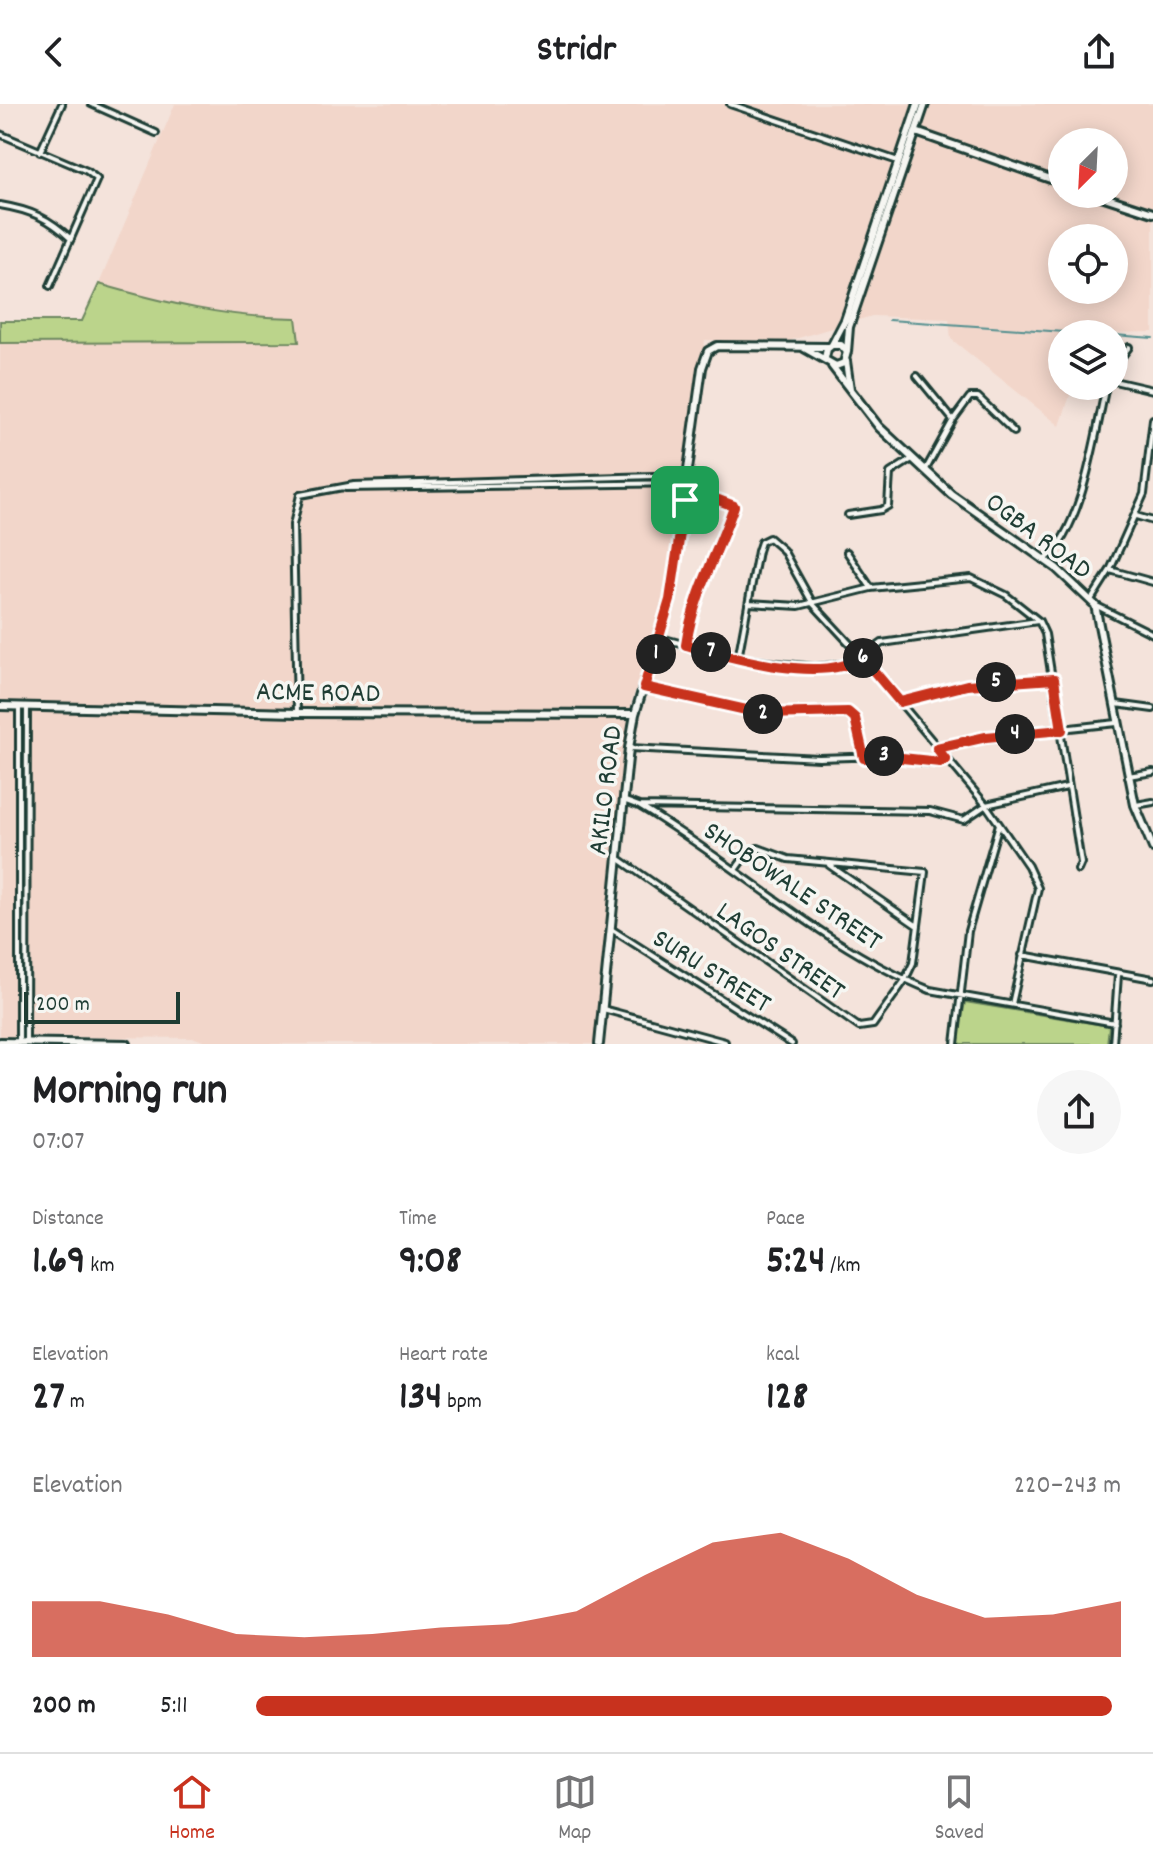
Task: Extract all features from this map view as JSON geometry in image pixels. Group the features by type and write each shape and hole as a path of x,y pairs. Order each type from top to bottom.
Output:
{"street":[{"path":"40,152 62,104"},
{"path":"91,104 156,133"},
{"path":"730,104 898,161"},
{"path":"825,358 845,320 918,104"},
{"name":"OGBA ROAD","path":"850,389 847,356 849,327 925,104"},
{"path":"916,132 1048,178"},
{"path":"0,134 87,171 97,179 50,286"},
{"path":"0,205 41,216 71,239"},
{"path":"1128,205 1153,213"},
{"path":"830,346 841,345 847,356 832,366"},
{"name":"AKILO ROAD","path":"796,346 825,358"},
{"name":"AKILO ROAD","path":"599,1044 629,748 635,714 661,638 670,600 702,368 710,349 830,346"},
{"name":"OGBA ROAD","path":"825,358 879,427 912,459 975,514 1045,560 1093,602 1135,805 1153,848"},
{"path":"917,376 953,420"},
{"path":"1128,384 1153,390"},
{"path":"926,469 953,420 974,396 1014,432"},
{"path":"1045,560 1063,539 1076,504 1102,400"},
{"path":"1153,419 1151,471 1136,516 1093,602 1153,634"},
{"path":"848,515 888,506 890,473 912,459"},
{"path":"297,713 294,512 297,500 306,491 688,479"},
{"path":"685,500 702,503 710,496 734,506 717,555 700,584 686,645"},
{"path":"1136,516 1153,521"},
{"path":"738,659 758,551 761,542 767,538 777,542 813,604 862,657 986,805 1028,866 1038,888 1012,1004"},
{"path":"847,552 871,588"},
{"path":"1110,570 1153,582"},
{"path":"749,603 799,606 871,588 937,579 977,579 1006,595 1039,621 1045,634 1062,730 1067,787 1081,863 1078,870"},
{"path":"661,638 738,659 804,668 850,664 882,643 1039,621"},
{"path":"900,702 967,685 1054,679"},
{"path":"644,687 764,714 848,712 855,718 864,758"},
{"path":"1114,703 1153,709"},
{"name":"ACME ROAD","path":"0,706 297,713 635,714"},
{"path":"22,1043 27,774 23,706"},
{"path":"22,1043 19,775 23,706"},
{"path":"937,748 986,737 1117,723"},
{"path":"629,748 864,758 883,756 929,763 946,760"},
{"path":"1128,776 1153,772"},
{"path":"19,775 27,774"},
{"path":"623,800 639,806 930,811 964,820 986,805 1067,787"},
{"path":"1135,805 1153,802"},
{"name":"SHOBOWALE STREET","path":"639,806 905,980 930,990 1115,1023"},
{"path":"955,1044 968,931 999,824"},
{"path":"735,870 748,852 758,848 788,859 827,864 916,925"},
{"name":"LAGOS STREET","path":"616,856 859,1027 873,1025 905,980 916,952 916,925 925,872 827,864"},
{"name":"SURU STREET","path":"611,929 792,1044"},
{"path":"1021,955 1153,979"},
{"path":"1113,1044 1118,975"},
{"path":"603,1009 725,1042"},
{"path":"0,1042 127,1044"}],"shaded area":[{"path":"175,104 1153,104 1153,332 1128,333 1128,320 1048,320 1048,400 1068,400 1060,426 951,339 949,319 872,316 788,341 705,340 666,606 630,705 594,1044 211,1044 195,1038 0,1036 0,343 298,342 296,318 246,318 166,304 99,284"}],"green space":[{"path":"99,284 197,308 296,318 299,342 0,343 0,321 82,321"},
{"path":"965,1002 1109,1026 1107,1044 957,1044"}],"waterway":[{"path":"889,320 1048,331"},
{"path":"1128,336 1153,338"}],"route":[{"path":"710,496 734,506 717,555 700,584 686,645 738,659 804,668 850,664 862,657 900,702 967,685 1054,679 1062,730 986,737 937,748 946,760 940,762 921,763 883,756 864,758 855,718 848,712 764,714 644,687 664,628 685,500 702,503 710,496"}]}
